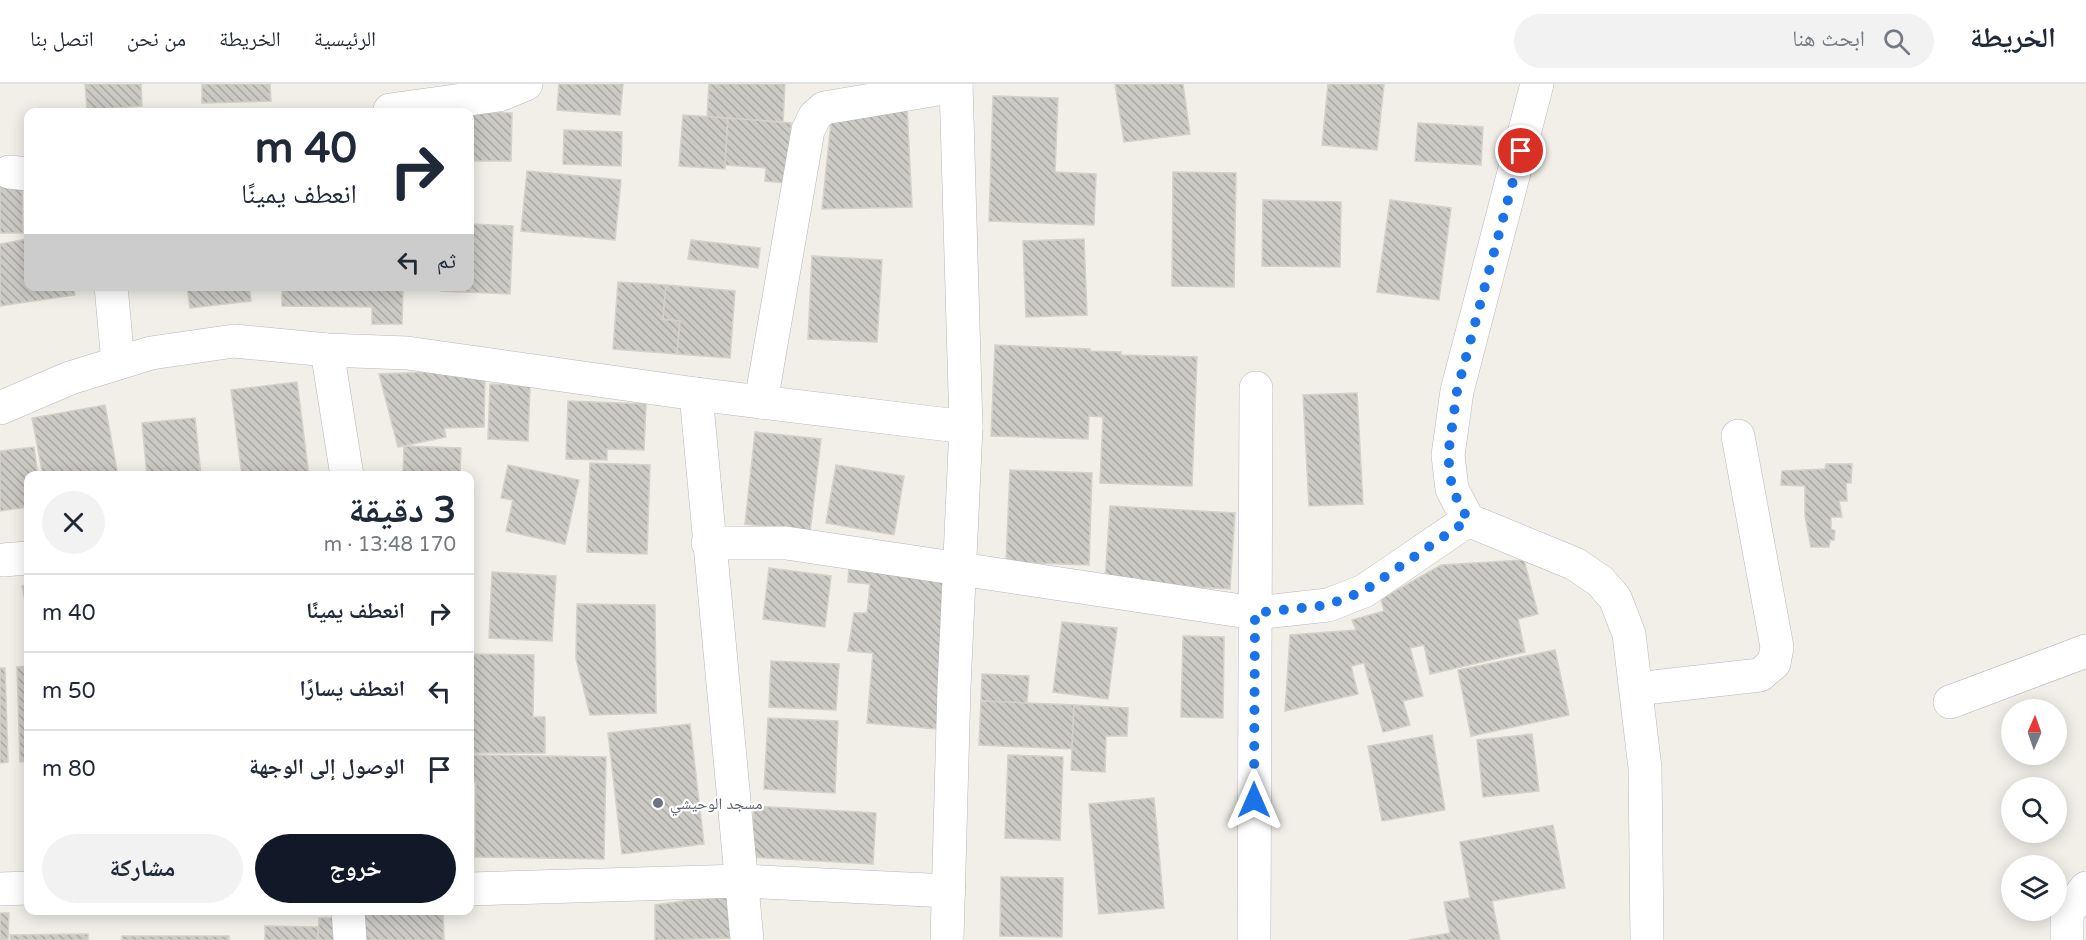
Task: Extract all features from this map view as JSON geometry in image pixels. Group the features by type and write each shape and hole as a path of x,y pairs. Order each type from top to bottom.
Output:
{"street":[{"path":"391,102 499,95 526,84"},
{"path":"1537,84 1457,391 1448,455 1452,489 1468,520 1575,564 1600,581 1615,598 1629,634 1645,768 1647,940"},
{"path":"761,402 808,130 815,116 824,108 956,85 966,427 946,940"},
{"path":"111,291 118,363"},
{"path":"0,408 70,378 151,352 234,341 327,350 406,353 696,394 966,427"},
{"path":"327,350 346,471"},
{"path":"1254,940 1256,388"},
{"path":"696,394 708,543 747,940"},
{"path":"1636,689 1760,675 1774,663 1777,647 1738,436"},
{"path":"708,543 786,543 1255,613 1328,605 1364,591 1468,520"},
{"path":"1950,702 2086,651"},
{"path":"474,889 741,881 949,891"},
{"path":"0,889 24,888"},
{"path":"2067,940 2067,913 2086,888"},
{"path":"348,915 350,940"}],"building":[{"path":"85,84 141,84 142,106 87,108"},
{"path":"202,84 270,84 271,101 202,103"},
{"path":"559,84 623,84 620,115 557,110"},
{"path":"709,84 785,84 783,122 707,117"},
{"path":"1115,84 1183,84 1190,134 1124,142"},
{"path":"1328,84 1384,84 1377,150 1322,145"},
{"path":"993,96 1058,98 1055,172 1096,174 1094,225 989,221"},
{"path":"907,106 912,207 822,209 831,122"},
{"path":"474,112 512,113 511,161 474,161"},
{"path":"683,115 728,118 725,169 679,166"},
{"path":"728,118 791,123 787,183 765,181 766,168 725,165"},
{"path":"1418,123 1483,127 1481,165 1415,161"},
{"path":"564,130 622,132 621,166 563,164"},
{"path":"527,171 621,180 615,240 521,231"},
{"path":"1173,172 1236,173 1234,287 1172,286"},
{"path":"0,184 22,184 23,233 0,233"},
{"path":"1263,200 1341,202 1340,267 1262,266"},
{"path":"1390,200 1451,208 1439,300 1377,292"},
{"path":"474,224 513,226 510,294 441,291 474,291"},
{"path":"1084,239 1087,315 1026,317 1023,241"},
{"path":"24,240 24,291 74,291 75,295 0,306 0,244"},
{"path":"691,240 760,248 758,268 688,259"},
{"path":"812,256 882,260 877,342 808,339"},
{"path":"618,282 666,285 663,319 680,321 677,354 613,349"},
{"path":"666,285 735,291 730,358 677,354 680,321 663,319"},
{"path":"188,291 250,291 251,301 190,308"},
{"path":"282,291 403,291 402,324 372,324 372,307 282,306"},
{"path":"995,345 1090,349 1090,351 1121,352 1121,355 1197,357 1192,486 1100,483 1103,417 1089,416 1088,439 991,436"},
{"path":"434,372 485,375 484,427 444,428 446,437 398,447 379,374"},
{"path":"297,382 308,471 241,471 231,390"},
{"path":"490,384 530,386 528,441 488,439"},
{"path":"1357,393 1363,504 1309,506 1303,395"},
{"path":"568,401 646,404 644,450 607,449 607,460 566,459"},
{"path":"105,405 117,471 42,471 32,418"},
{"path":"195,418 200,471 147,471 142,423"},
{"path":"755,432 821,439 810,532 745,524"},
{"path":"404,446 461,448 460,471 403,471"},
{"path":"34,447 37,471 24,471 24,508 0,511 0,451"},
{"path":"590,463 650,465 647,554 587,552"},
{"path":"1826,464 1852,464 1851,483 1846,483 1847,501 1839,501 1842,517 1831,517 1831,529 1835,531 1834,540 1830,540 1829,547 1811,547 1805,516 1805,486 1781,485 1782,471 1825,469"},
{"path":"508,465 579,480 565,544 506,531 513,500 501,498"},
{"path":"836,465 904,476 894,535 826,523"},
{"path":"1010,470 1092,473 1089,565 1006,562"},
{"path":"1110,506 1235,513 1230,589 1105,581"},
{"path":"1524,560 1538,614 1518,619 1525,652 1430,674 1424,645 1410,648 1423,696 1403,701 1410,725 1383,732 1364,663 1351,666 1358,694 1285,711 1290,635 1356,630 1352,620 1384,611 1381,599 1441,565"},
{"path":"849,565 950,575 937,729 867,723 873,653 848,651 854,613 867,613 870,584 848,582"},
{"path":"769,568 831,576 825,627 763,619"},
{"path":"492,572 556,576 552,641 489,638"},
{"path":"577,604 655,605 656,713 590,715 576,659"},
{"path":"1062,622 1117,628 1108,699 1053,692"},
{"path":"1183,636 1224,637 1223,718 1181,717"},
{"path":"1555,650 1569,715 1471,736 1458,670"},
{"path":"474,654 534,655 533,717 545,717 545,753 474,753"},
{"path":"771,661 839,664 836,710 769,707"},
{"path":"24,666 24,762 20,762 17,667"},
{"path":"0,668 5,668 8,762 0,763"},
{"path":"982,674 1029,676 1027,703 981,701"},
{"path":"981,701 1074,705 1072,749 979,745"},
{"path":"1074,705 1128,708 1127,736 1106,736 1105,772 1071,770"},
{"path":"768,718 838,721 835,793 764,789"},
{"path":"690,724 704,844 622,854 608,733"},
{"path":"1532,734 1539,791 1483,797 1477,740"},
{"path":"1432,735 1445,810 1382,821 1368,746"},
{"path":"474,755 606,757 604,859 475,857 476,782 474,782"},
{"path":"1008,755 1063,757 1060,840 1005,838"},
{"path":"1154,798 1164,908 1099,914 1089,804"},
{"path":"754,806 876,813 873,864 750,857"},
{"path":"1553,825 1565,888 1492,901 1500,940 1409,940 1450,933 1444,902 1470,898 1460,842"},
{"path":"1001,877 1063,878 1062,937 1000,936"},
{"path":"726,895 733,938 655,940 655,905"},
{"path":"0,913 9,913 8,940 0,940"},
{"path":"356,915 443,915 444,940 357,940"},
{"path":"319,918 342,918 342,940 318,940"},
{"path":"265,926 318,927 318,940 265,940"},
{"path":"88,934 88,940 11,940 10,935"},
{"path":"122,936 229,936 229,940 122,940"}],"place":[{"name":"مسجد الوحيشي","path":"658,803"}],"route":[{"path":"1254,800 1255,613 1328,605 1364,591 1468,520 1452,489 1448,455 1457,391 1521,151"}]}
